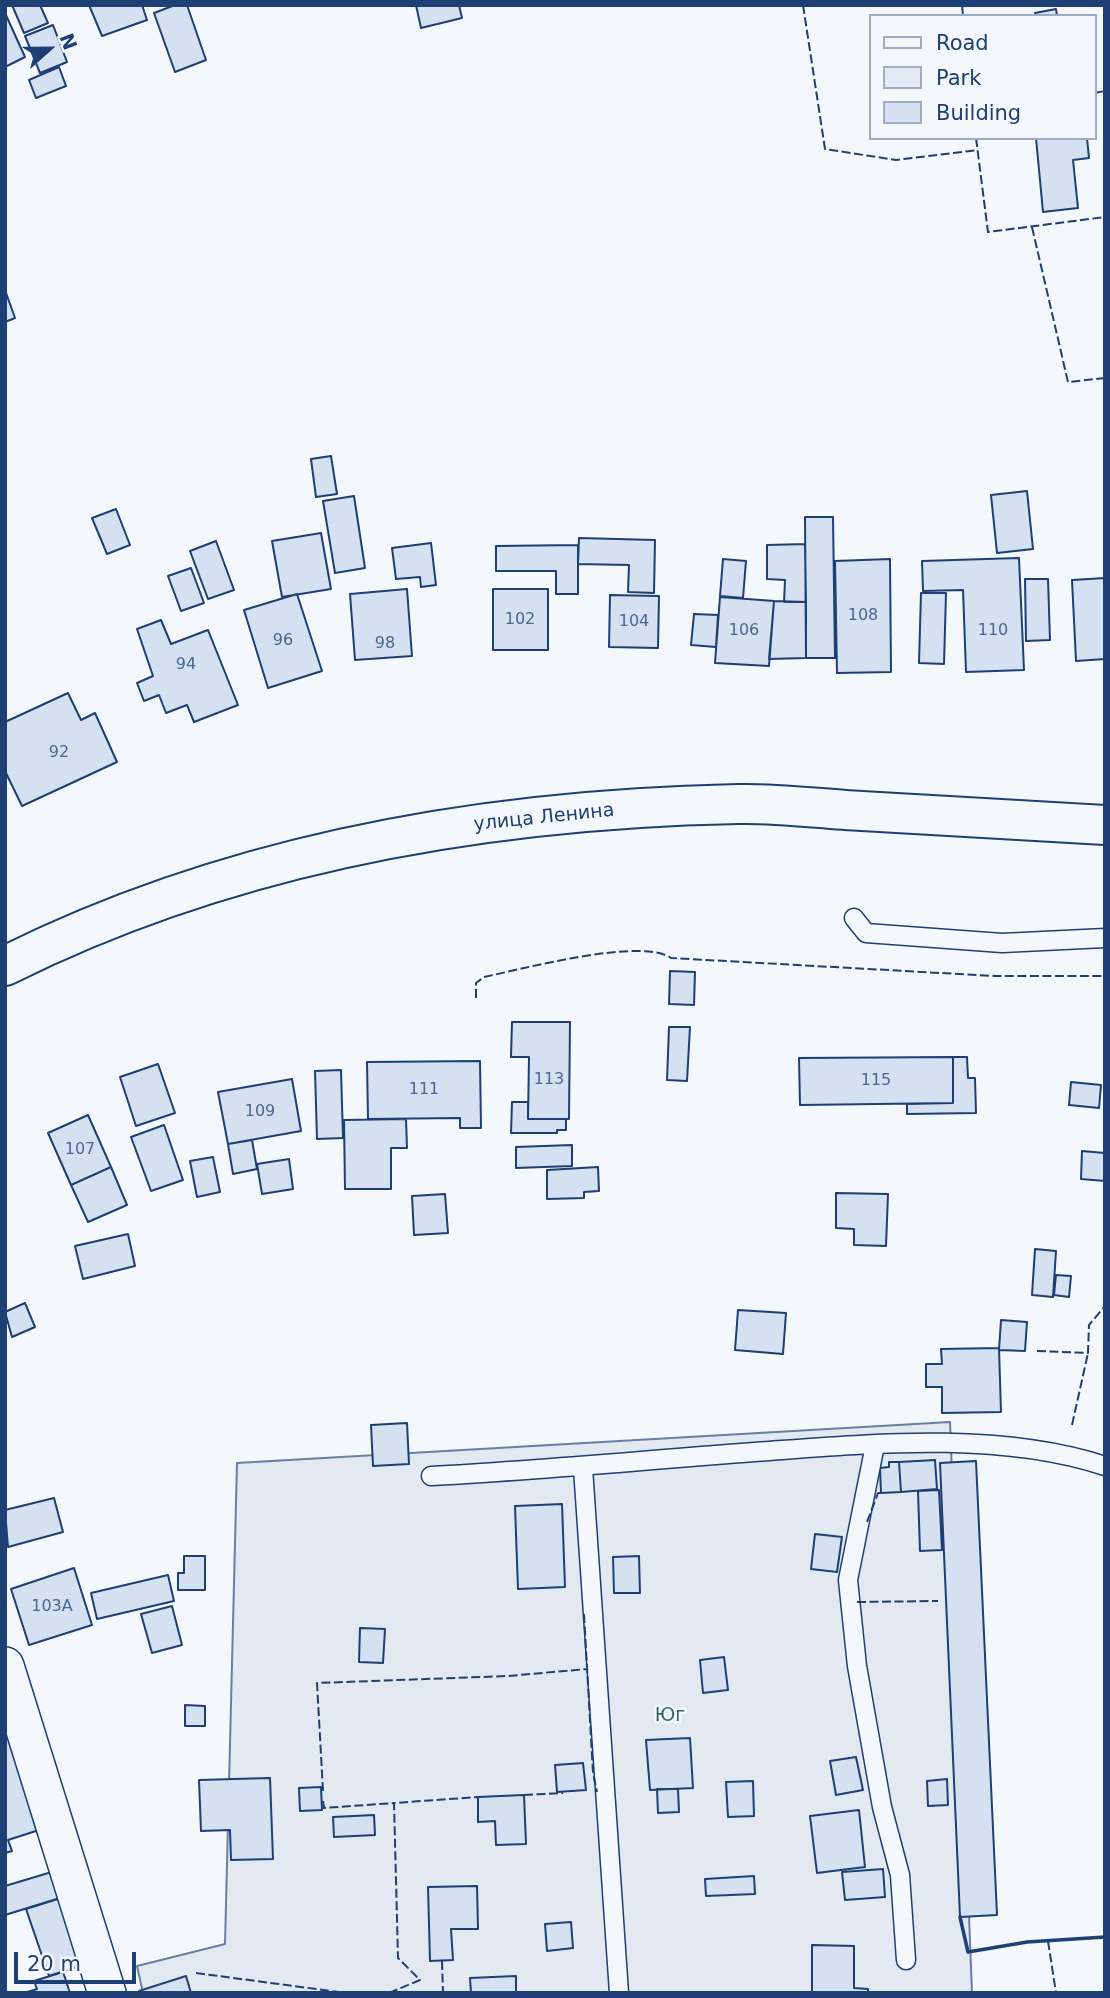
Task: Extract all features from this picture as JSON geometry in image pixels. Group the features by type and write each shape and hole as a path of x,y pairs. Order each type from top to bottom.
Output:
{"main road":[{"name":"улица Ленина","path":"5,966 68,934 214,881 357,844 509,820 741,804 1105,825"}],"street":[{"path":"5,1666 107,1993"}],"lane":[{"path":"854,918 866,933 886,935 1002,943 1105,938"},
{"path":"875,1445 848,1580 857,1666 881,1807 900,1875 906,1960"},
{"path":"431,1476 583,1468 696,1456 875,1445 990,1445 1066,1453 1105,1466"},
{"path":"583,1468 619,1993"}],"green space":[{"name":"Юг","path":"950,1422 972,1993 143,1993 137,1966 225,1944 237,1463"}],"building":[{"path":"12,5 40,5 48,23 24,33"},
{"path":"89,5 142,5 147,20 102,36"},
{"path":"175,5 187,5 206,60 175,72 154,13"},
{"path":"416,5 459,5 462,18 421,28"},
{"path":"1056,9 1057,14 1035,14"},
{"path":"5,13 25,57 5,67"},
{"path":"53,25 67,62 40,73 25,36"},
{"path":"59,67 66,86 36,98 29,80"},
{"path":"1036,140 1087,140 1089,158 1073,160 1078,208 1043,212"},
{"path":"5,290 15,318 5,322"},
{"path":"331,456 337,494 316,497 311,459"},
{"path":"1027,491 1033,549 997,553 991,495"},
{"path":"354,496 365,568 335,573 323,501"},
{"path":"116,509 130,545 107,554 92,518"},
{"path":"805,517 833,517 835,658 806,658"},
{"path":"321,533 331,589 282,597 272,541"},
{"path":"579,538 655,540 654,593 628,592 629,565 578,564"},
{"path":"216,541 234,590 208,599 190,551"},
{"path":"431,543 436,585 421,587 420,577 396,579 392,548"},
{"path":"805,544 806,602 784,602 785,580 767,579 767,545"},
{"path":"578,545 578,594 556,594 556,571 496,571 496,546"},
{"path":"1019,558 1024,670 966,672 963,590 923,591 922,561"},
{"path":"723,559 746,561 743,598 720,596"},
{"path":"890,559 891,672 837,673 835,561"},
{"path":"191,568 204,603 181,611 168,576"},
{"path":"1105,578 1105,659 1076,661 1072,580"},
{"path":"1025,579 1048,579 1050,640 1026,641"},
{"path":"407,589 412,656 355,660 350,594"},
{"path":"493,589 548,589 548,650 493,650"},
{"path":"921,593 946,593 944,664 919,663"},
{"path":"297,594 322,671 268,688 244,610"},
{"path":"610,595 659,596 658,648 609,647"},
{"path":"720,597 774,601 769,666 715,663"},
{"path":"774,601 806,602 806,658 769,659"},
{"path":"694,614 718,615 716,647 691,645"},
{"path":"161,620 171,644 208,630 238,705 194,722 187,705 166,713 159,695 144,701 137,683 153,676 137,629"},
{"path":"68,693 81,720 95,713 117,762 22,806 5,771 5,722"},
{"path":"670,971 695,972 694,1005 669,1004"},
{"path":"512,1022 570,1022 569,1119 528,1119 529,1057 511,1057"},
{"path":"669,1027 690,1027 687,1081 667,1080"},
{"path":"953,1057 953,1103 800,1105 799,1058"},
{"path":"953,1057 967,1057 968,1078 975,1078 976,1113 907,1114 907,1104 953,1103"},
{"path":"480,1061 481,1128 460,1128 460,1118 368,1119 367,1062"},
{"path":"158,1064 175,1113 136,1126 120,1077"},
{"path":"341,1070 343,1138 317,1139 315,1071"},
{"path":"292,1079 301,1131 228,1144 218,1092"},
{"path":"1071,1082 1101,1085 1099,1108 1069,1105"},
{"path":"512,1102 528,1102 528,1119 566,1119 566,1130 557,1130 557,1133 511,1133"},
{"path":"88,1115 111,1167 71,1185 48,1133"},
{"path":"406,1119 407,1148 391,1148 391,1189 345,1189 344,1120"},
{"path":"164,1125 183,1180 151,1191 131,1137"},
{"path":"252,1140 257,1169 233,1174 228,1144"},
{"path":"572,1145 572,1166 516,1168 516,1147"},
{"path":"1082,1151 1105,1153 1105,1181 1081,1179"},
{"path":"213,1157 220,1192 197,1197 190,1161"},
{"path":"289,1159 293,1189 262,1194 257,1164"},
{"path":"111,1167 127,1205 88,1222 71,1185"},
{"path":"598,1167 599,1191 584,1192 584,1198 547,1199 547,1170"},
{"path":"836,1193 888,1194 886,1246 854,1245 854,1229 836,1228"},
{"path":"445,1194 448,1233 414,1235 412,1196"},
{"path":"128,1234 135,1266 83,1279 75,1246"},
{"path":"1035,1249 1056,1251 1053,1297 1032,1295"},
{"path":"1056,1275 1071,1276 1069,1297 1054,1295"},
{"path":"25,1303 35,1327 12,1337 5,1312"},
{"path":"738,1310 786,1313 783,1354 735,1350"},
{"path":"1001,1320 1027,1322 1025,1351 999,1350"},
{"path":"999,1348 1001,1412 942,1413 942,1387 926,1387 926,1364 942,1364 941,1349"},
{"path":"407,1423 409,1464 373,1466 371,1425"},
{"path":"935,1460 937,1489 901,1492 899,1462"},
{"path":"976,1461 997,1915 960,1917 940,1463"},
{"path":"889,1462 899,1462 901,1492 881,1493 880,1468 889,1467"},
{"path":"939,1490 942,1550 920,1551 918,1491"},
{"path":"54,1498 63,1532 8,1547 5,1510"},
{"path":"562,1504 565,1587 518,1589 515,1506"},
{"path":"815,1534 842,1537 837,1572 811,1569"},
{"path":"184,1556 205,1556 205,1590 178,1590 178,1573 184,1573"},
{"path":"639,1556 640,1593 614,1593 613,1557"},
{"path":"74,1568 92,1625 29,1645 11,1589"},
{"path":"168,1575 174,1601 97,1619 91,1593"},
{"path":"172,1606 182,1645 152,1653 141,1614"},
{"path":"360,1628 385,1629 383,1663 359,1662"},
{"path":"724,1657 728,1690 703,1693 700,1660"},
{"path":"185,1705 205,1706 205,1726 185,1726"},
{"path":"10,1738 39,1830 8,1840 12,1851 5,1853 5,1739"},
{"path":"690,1738 693,1788 650,1790 646,1740"},
{"path":"856,1757 863,1790 836,1795 830,1761"},
{"path":"583,1763 586,1790 557,1792 555,1765"},
{"path":"270,1778 273,1859 231,1860 230,1830 201,1831 199,1780"},
{"path":"947,1779 948,1805 928,1806 927,1781"},
{"path":"753,1781 754,1816 728,1817 726,1782"},
{"path":"321,1787 322,1810 300,1811 299,1788"},
{"path":"657,1789 678,1789 679,1812 658,1813"},
{"path":"524,1795 526,1844 496,1845 495,1821 478,1822 478,1797"},
{"path":"859,1810 865,1867 817,1873 810,1816"},
{"path":"374,1815 375,1835 334,1837 333,1817"},
{"path":"883,1869 885,1897 845,1900 842,1872"},
{"path":"55,1871 63,1897 5,1915 5,1886"},
{"path":"754,1876 755,1894 706,1896 705,1879"},
{"path":"477,1886 478,1929 451,1929 453,1960 430,1961 428,1887"},
{"path":"61,1898 83,1965 49,1976 26,1909"},
{"path":"571,1922 573,1948 547,1951 545,1924"},
{"path":"812,1945 854,1946 854,1988 868,1989 868,1993 812,1993"},
{"path":"63,1972 70,1993 24,1993 37,1989 34,1981"},
{"path":"186,1976 191,1993 139,1993 139,1991"},
{"path":"516,1976 516,1993 471,1993 470,1978"}],"fence":[{"path":"803,5 825,149 896,160 978,150"},
{"path":"962,5 963,14"},
{"path":"1096,93 1105,91"},
{"path":"976,140 988,232 1105,217"},
{"path":"1032,227 1068,382 1105,378"},
{"path":"476,998 476,983 484,977 581,957 635,951 656,952 671,958 995,976 1105,976"},
{"path":"1037,1351 1088,1353 1089,1325 1105,1306"},
{"path":"1072,1425 1088,1353"},
{"path":"867,1522 878,1493 881,1493"},
{"path":"857,1602 938,1601"},
{"path":"584,1614 593,1773 597,1792"},
{"path":"323,1791 317,1683 508,1676 587,1669"},
{"path":"524,1795 563,1793"},
{"path":"389,1993 420,1980 398,1958 394,1803 478,1797"},
{"path":"323,1801 324,1808 394,1803"},
{"path":"1048,1941 1056,1993"},
{"path":"442,1961 443,1993"},
{"path":"196,1973 346,1993"}],"wall":[{"path":"1105,1871 1105,1926"},
{"path":"960,1917 968,1952 1027,1942 1105,1937"}]}
